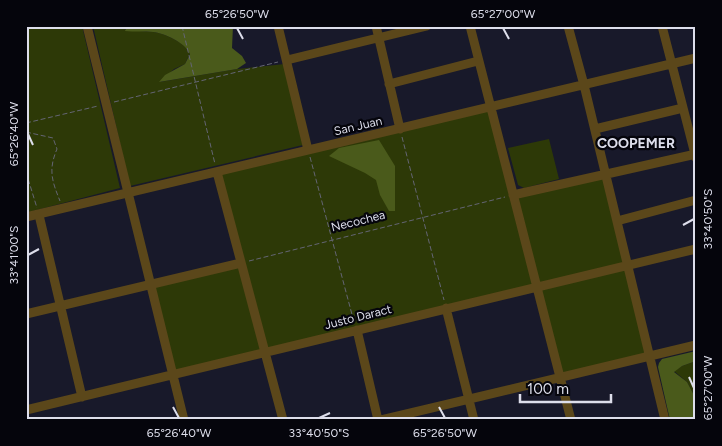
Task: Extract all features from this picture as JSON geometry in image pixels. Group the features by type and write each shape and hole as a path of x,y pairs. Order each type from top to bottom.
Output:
{"street":[{"path":"87,26 184,420"},
{"path":"278,26 308,150"},
{"path":"376,26 400,129"},
{"path":"287,60 427,26"},
{"path":"470,26 489,107 571,420"},
{"path":"568,26 665,420"},
{"path":"513,195 696,156 662,26"},
{"name":"San Juan","path":"26,217 696,58"},
{"path":"389,84 478,60"},
{"path":"595,130 683,108"},
{"path":"217,172 283,420"},
{"path":"617,221 696,200"},
{"path":"39,214 82,396"},
{"name":"Justo Daract","path":"26,410 696,249"},
{"path":"26,314 241,262"},
{"path":"446,308 474,420"},
{"path":"356,330 379,420 696,345"}],"path":[{"path":"182,26 217,172"},
{"path":"26,123 287,60"},
{"path":"400,129 446,308"},
{"path":"26,132 53,138 57,149 51,164 52,172 63,208"},
{"path":"308,150 356,330"},
{"path":"26,172 39,214"},
{"name":"Necochea","path":"241,262 513,195"}],"green space":[{"path":"41,26 82,26 120,188 29,212 26,203 26,30"},
{"path":"93,26 127,26 125,30 158,33 174,39 188,49 190,53 185,64 174,69 160,82 237,69 285,64 303,145 130,186"},
{"path":"127,26 233,26 232,48 242,56 246,63 237,69 159,82 165,75 185,64 190,54 188,50 179,42 163,34 125,31"},
{"path":"489,107 512,195 605,175 650,356 560,377 537,287 173,374 151,284 241,262 217,172"},
{"path":"549,139 559,179 524,188 518,185 508,148"},
{"path":"379,140 395,166 395,211 389,211 380,195 376,180 329,156 339,148"},
{"path":"696,351 696,361 682,366 674,372 687,382 696,399 696,420 670,420 658,367 659,363 662,359"},
{"path":"696,361 696,399 687,382 674,371"}],"district":[{"name":"COOPEMER","path":"636,143"}]}
